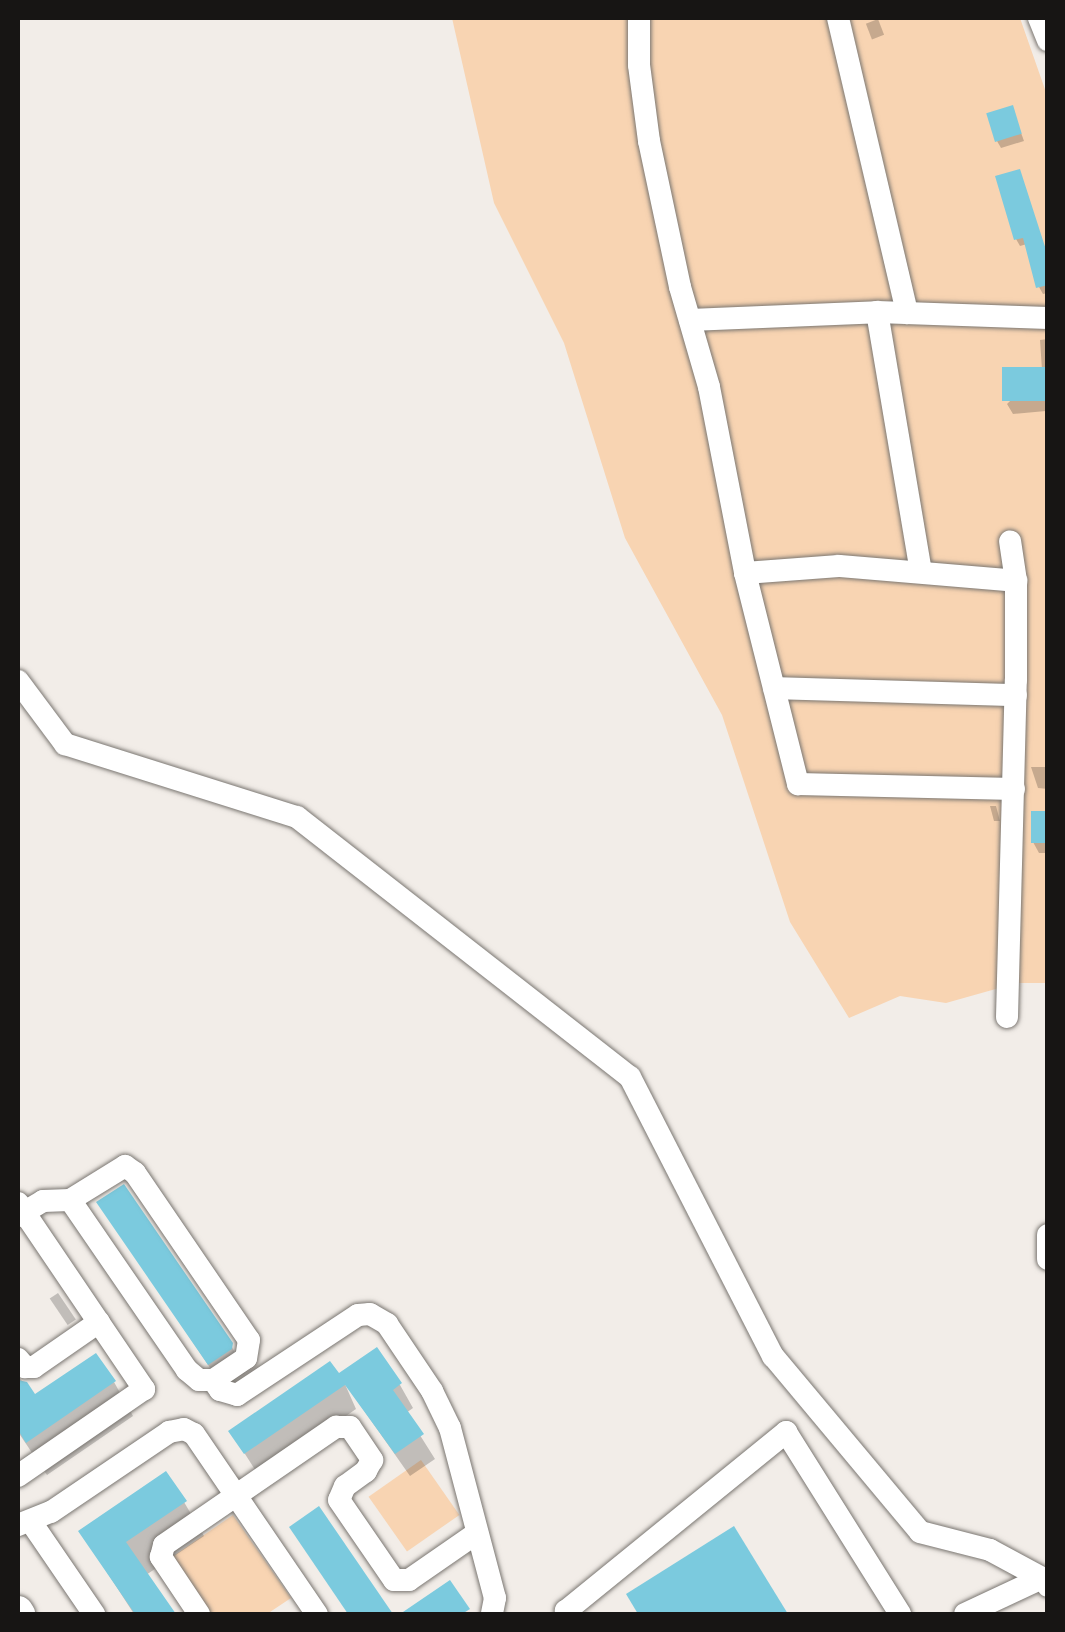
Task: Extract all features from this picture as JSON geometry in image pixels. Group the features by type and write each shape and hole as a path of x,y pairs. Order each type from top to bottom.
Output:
{"street":[{"path":"638,18 649,141 709,387 744,573 798,784 1014,788"},
{"path":"838,18 907,313"},
{"path":"1039,18 1048,40"},
{"path":"690,320 877,312 1048,318"},
{"path":"877,312 921,571"},
{"path":"1007,1018 1016,695 1016,581 1010,541"},
{"path":"744,573 840,566 1016,581"},
{"path":"18,681 64,744 297,817 630,1078 773,1356 920,1532 990,1550 1045,1582"},
{"path":"774,688 1016,695"},
{"path":"70,1200 193,1377 213,1380 246,1358 250,1340 136,1173 126,1166 116,1168 70,1200 43,1201 19,1210 144,1389"},
{"path":"1048,1235 1048,1260"},
{"path":"213,1380 220,1390 237,1395 358,1315 379,1318 445,1415 494,1598 492,1614"},
{"path":"18,1359 25,1367 34,1367 99,1322"},
{"path":"18,1476 182,1364"},
{"path":"199,1614 164,1564 160,1550 344,1425 354,1432 372,1460 366,1471 345,1486 339,1500 394,1580 409,1580 477,1533"},
{"path":"94,1614 24,1524 177,1429 194,1434 306,1610"},
{"path":"568,1614 566,1611 786,1432 900,1614"},
{"path":"965,1614 1045,1582"}],"shaded area":[{"path":"452,18 1020,18 1048,98 1047,983 1017,983 946,1003 900,996 849,1018 790,922 722,715 625,538 564,343 494,203"},
{"path":"421,1460 459,1515 407,1552 369,1497"},
{"path":"233,1515 291,1598 267,1614 207,1614 169,1559"}],"building":[{"path":"1013,105 1022,134 995,142 986,113"},
{"path":"1020,169 1048,256 1048,285 1036,288 1023,238 1014,240 995,176"},
{"path":"1002,367 1048,367 1048,401 1002,401"},
{"path":"1031,811 1048,811 1048,843 1031,843"},
{"path":"124,1184 233,1343 232,1349 208,1365 96,1202"},
{"path":"377,1347 402,1383 393,1390 424,1434 395,1454 345,1385 244,1454 228,1431 330,1361 339,1373"},
{"path":"96,1353 116,1381 26,1443 18,1430 18,1380 27,1382 35,1394"},
{"path":"166,1471 187,1501 126,1542 176,1614 135,1614 78,1531"},
{"path":"319,1506 393,1614 348,1614 289,1527"},
{"path":"734,1526 788,1614 638,1614 626,1594"},
{"path":"450,1580 470,1609 462,1614 400,1614"}]}
